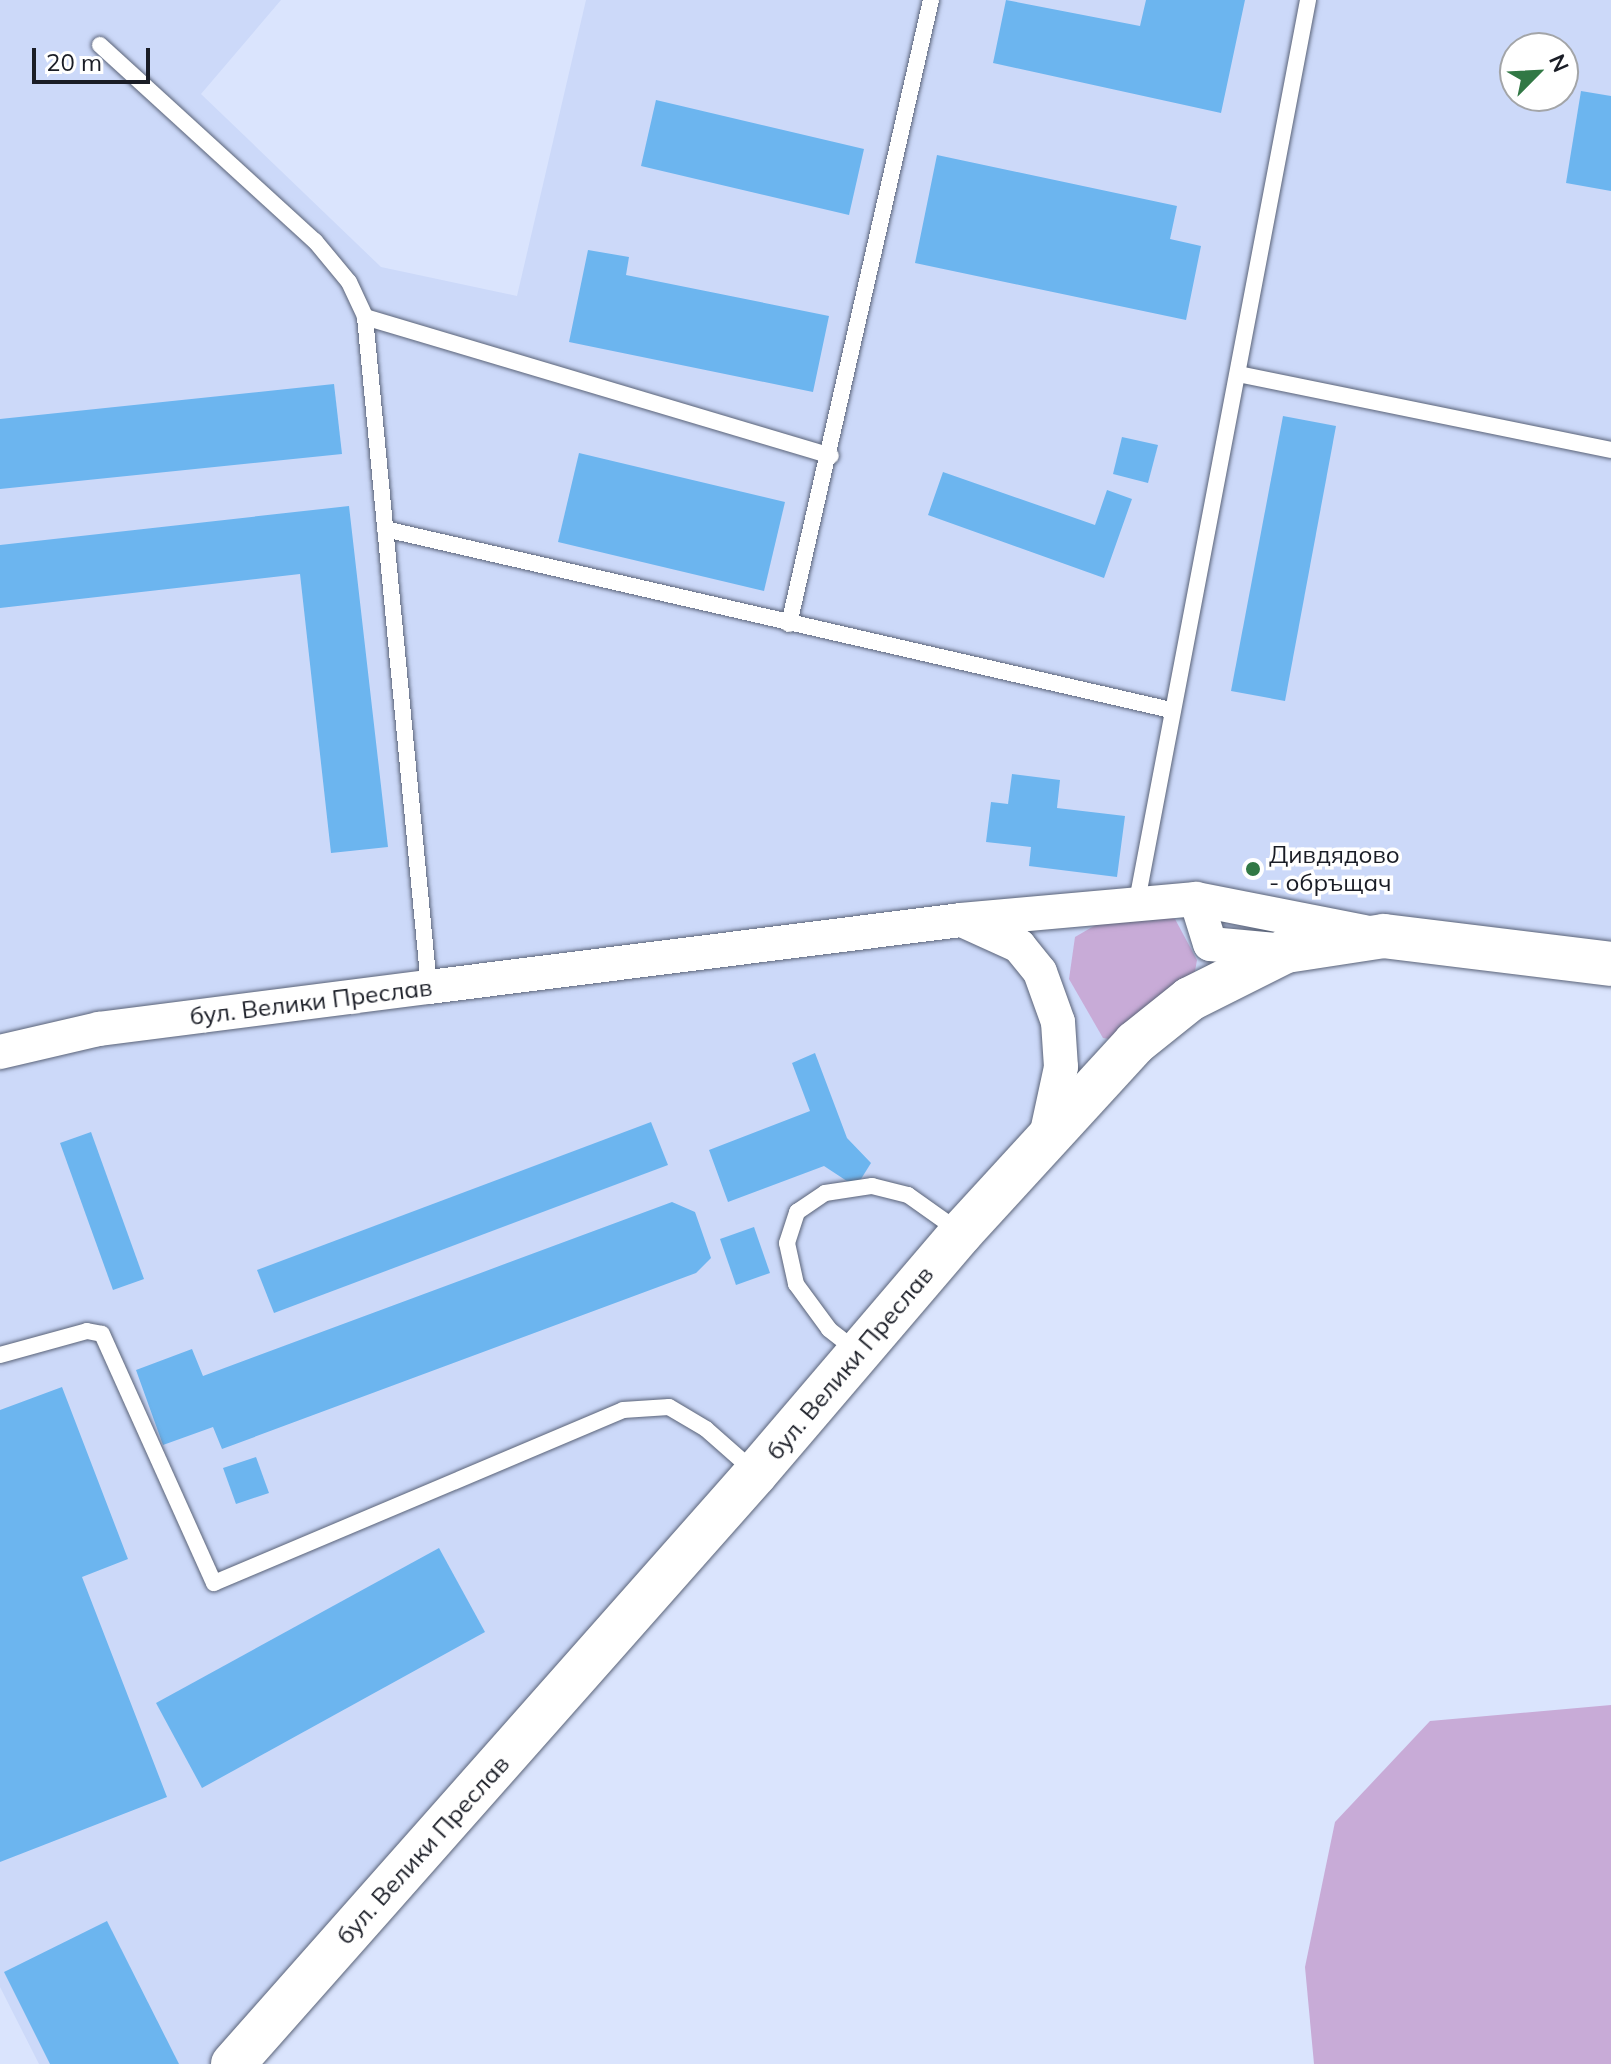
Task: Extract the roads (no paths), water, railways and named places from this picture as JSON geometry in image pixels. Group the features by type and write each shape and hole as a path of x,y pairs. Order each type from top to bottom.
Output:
{"main road":[{"name":"бул. Велики Преслав","path":"233,2064 756,1473 961,1233 1135,1043 1190,999 1286,951 1384,936 1611,964"}],"street":[{"name":"бул. Велики Преслав","path":"0,1052 99,1029 961,920 1137,901 1196,899 1384,936"},
{"path":"1196,899 1210,944 1286,951"},
{"path":"961,920 1019,946 1040,972 1058,1022 1061,1067 1045,1141"}],"lane":[{"path":"789,624 831,456 931,0"},
{"path":"1137,901 1308,0"},
{"path":"100,45 315,241 349,282 365,317 429,987"},
{"path":"365,317 831,456"},
{"path":"1238,374 1611,450"},
{"path":"385,529 1171,710"},
{"path":"859,1352 823,1323 796,1284 787,1243 797,1212 825,1193 872,1186 908,1195 961,1233"},
{"path":"0,1355 87,1331 102,1334 214,1583 623,1410 669,1407 706,1429 756,1473"}],"place":[{"name":"Дивдядово - обръщач","path":"1253,869"}]}
